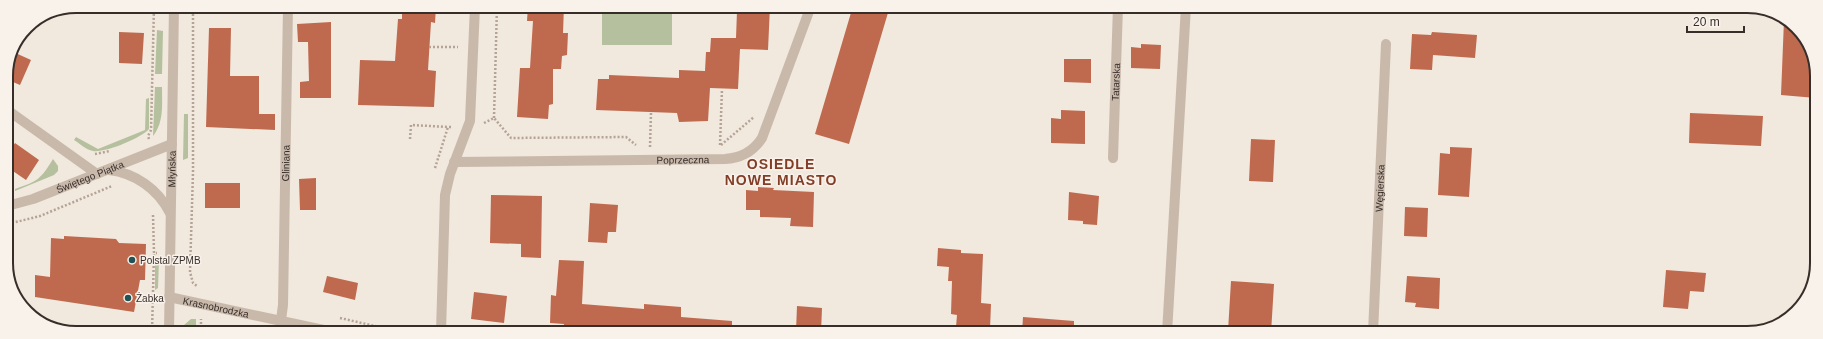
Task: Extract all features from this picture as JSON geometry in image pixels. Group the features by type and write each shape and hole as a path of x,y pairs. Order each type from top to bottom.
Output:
{"street":[{"name":"Młyńska","path":"169,326 174,13"},
{"name":"Gliniana","path":"281,320 283,305 288,13"},
{"path":"441,326 444,206 447,186 454,162 468,127 472,101 475,13"},
{"name":"Poprzeczna","path":"454,162 709,159 740,157 752,150 762,138 808,13"},
{"name":"Tatarska","path":"1112,158 1118,13"},
{"path":"1167,326 1186,13"},
{"name":"Węgierska","path":"1373,326 1386,44"},
{"path":"13,114 97,174"},
{"name":"Świętego Piątka","path":"13,205 33,199 172,144"},
{"path":"107,170 125,172 146,184 158,195 171,215"},
{"name":"Krasnobrodzka","path":"170,297 281,320 299,326"}],"path":[{"path":"141,139 148,138 151,130 154,13"},
{"path":"193,13 193,172 190,272 194,283 202,291"},
{"path":"497,13 494,118 511,138 626,137 641,150"},
{"path":"429,47 458,47"},
{"path":"720,145 722,89"},
{"path":"646,149 650,149 651,112"},
{"path":"713,146 720,145 757,114"},
{"path":"468,127 477,126 494,118"},
{"path":"410,139 411,125 448,127"},
{"path":"89,153 100,154 114,150"},
{"path":"13,223 40,216 113,186"},
{"path":"152,210 154,253 152,326"},
{"path":"154,253 160,253"},
{"path":"201,315 201,326"}],"green space":[{"path":"602,13 672,13 672,45 602,45"},
{"path":"157,30 163,31 162,74 155,74"},
{"path":"155,87 162,87 162,107 161,119 157,131 153,136"},
{"path":"149,98 149,129 139,137 106,150 99,151 88,149 74,140 76,137 98,149 145,130 146,99"},
{"path":"184,114 188,114 188,158 183,160"},
{"path":"53,159 58,166 58,171 54,175 15,191 15,189 38,179"},
{"path":"155,259 159,260 158,288 155,290"},
{"path":"191,319 196,319 196,326 184,325"}],"building":[{"path":"402,13 436,13 435,23 431,22 428,70 436,71 434,107 358,105 360,60 395,61 398,19 402,19"},
{"path":"528,13 564,13 563,33 568,33 567,55 562,56 561,69 553,69 553,104 549,105 548,119 517,117 520,68 530,68 533,21 527,21"},
{"path":"737,13 770,13 768,50 740,49 738,89 710,88 708,121 679,122 677,113 596,110 598,79 609,79 609,75 679,78 679,70 705,71 706,52 710,52 711,38 736,38"},
{"path":"851,13 888,13 849,144 815,134"},
{"path":"331,22 331,98 300,98 300,82 309,81 308,42 298,42 297,24"},
{"path":"1784,25 1797,37 1807,55 1810,76 1810,97 1781,95"},
{"path":"209,28 231,28 230,76 259,76 259,114 275,114 275,130 206,127"},
{"path":"119,32 144,33 142,64 119,63"},
{"path":"1432,32 1477,35 1475,58 1433,55 1432,70 1410,69 1412,34 1431,35"},
{"path":"1141,44 1161,45 1160,69 1131,68 1131,47 1141,48"},
{"path":"17,54 31,60 20,85 13,82 14,63"},
{"path":"1064,59 1091,59 1091,83 1064,82"},
{"path":"1061,110 1085,111 1085,144 1051,143 1051,118 1061,119"},
{"path":"1690,113 1763,116 1761,146 1689,143"},
{"path":"1251,139 1275,140 1273,182 1249,181"},
{"path":"15,143 39,160 26,180 13,171 13,146"},
{"path":"1450,147 1472,148 1469,197 1438,195 1440,153 1450,154"},
{"path":"316,178 316,210 300,210 299,179"},
{"path":"205,183 240,183 240,208 205,208"},
{"path":"758,187 774,188 773,190 814,192 813,227 790,226 791,218 760,217 760,210 746,210 746,190 758,191"},
{"path":"1069,192 1099,196 1097,225 1083,224 1083,221 1068,220"},
{"path":"491,195 542,196 541,258 521,257 521,244 490,243"},
{"path":"590,203 618,205 616,232 608,232 607,243 588,242"},
{"path":"1405,207 1428,208 1427,237 1404,236"},
{"path":"64,236 116,239 119,243 146,244 145,280 140,280 134,312 35,297 35,275 50,277 51,238 64,239"},
{"path":"938,248 961,250 961,253 983,254 981,303 991,304 990,326 956,326 957,315 951,314 952,281 948,281 949,267 937,266"},
{"path":"559,260 584,261 582,304 644,309 644,304 681,307 681,317 732,321 732,326 564,326 564,324 550,323 551,295 556,296"},
{"path":"1666,270 1706,273 1704,292 1690,291 1688,309 1663,307"},
{"path":"327,276 358,283 355,300 323,292"},
{"path":"1407,276 1440,278 1439,309 1415,307 1416,303 1405,302"},
{"path":"1231,281 1274,284 1271,326 1228,326"},
{"path":"474,292 507,296 504,323 471,319"},
{"path":"797,306 822,308 821,326 796,326"},
{"path":"1023,317 1074,321 1074,326 1022,326"}],"place":[{"name":"Polstal ZPMB","path":"132,260"},
{"name":"Żabka","path":"128,298"}],"district":[{"name":"OSIEDLE NOWE MIASTO","path":"781,172"}]}
